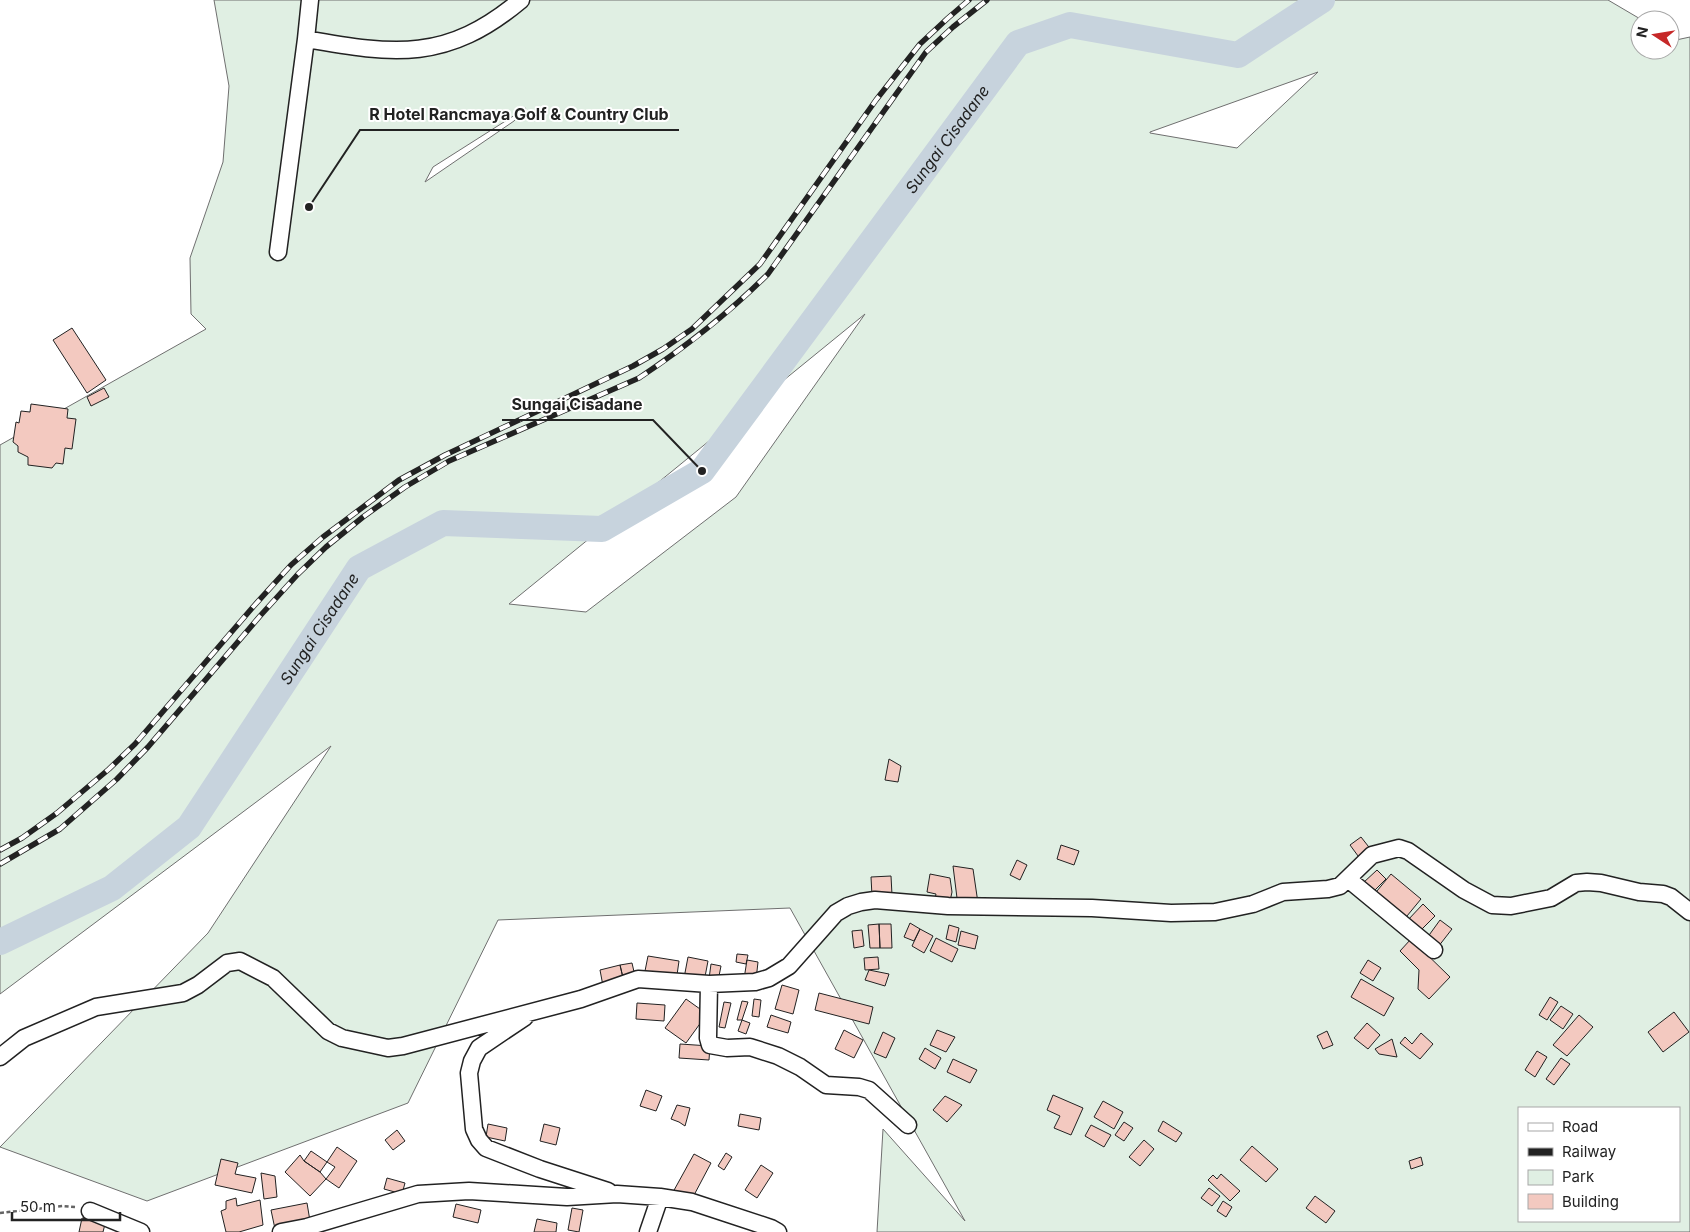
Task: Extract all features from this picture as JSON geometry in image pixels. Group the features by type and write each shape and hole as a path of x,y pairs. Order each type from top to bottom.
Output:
{"street":[{"path":"278,252 310,0"},
{"path":"306,39 382,51 430,48 448,44 465,36 485,25 521,0"},
{"path":"0,1057 24,1038 96,1006 182,993 198,985 227,963 235,961 240,961 273,978 328,1031 342,1038 388,1048 404,1046 532,1012 638,979 709,984 755,982 789,966 836,913 848,906 861,902 881,900 948,906 1092,908 1171,913 1215,912 1253,904 1284,892 1328,889 1340,886 1372,855 1399,848 1408,851 1464,890 1492,905 1511,906 1551,898 1576,884 1587,882 1608,884 1639,892 1664,894 1690,912"},
{"path":"1348,879 1434,950"},
{"path":"709,984 708,1038 710,1045 727,1048 750,1047 778,1056 800,1067 826,1085 859,1087 869,1090 908,1125"},
{"path":"532,1012 479,1048 472,1061 469,1073 474,1129 479,1140 486,1148 540,1169 617,1194"},
{"path":"281,1232 307,1227 418,1194 469,1190 568,1197 617,1194 660,1196 692,1202 778,1232"},
{"path":"648,1232 660,1196"},
{"path":"90,1210 141,1232"}],"path":[{"path":"0,1213 63,1206 90,1210"}],"green space":[{"path":"214,0 1608,0 1630,13 1630,60 1680,60 1680,39 1690,37 1690,1232 877,1232 883,1129 965,1221 790,908 498,920 408,1103 147,1201 0,1147 208,933 331,746 0,994 0,445 206,329 191,314 190,258 223,162 229,86","holes":["1318,72 1237,148 1150,132","526,108 514,121 425,182 433,167","865,314 736,497 586,612 509,604"]}],"building":[{"path":"72,328 106,380 87,393 53,340"},
{"path":"104,388 109,397 91,406 87,397"},
{"path":"31,404 68,409 67,418 76,419 72,449 65,448 63,464 56,463 52,468 28,465 28,457 18,452 18,446 13,442 16,422 19,423 21,411 30,412"},
{"path":"889,759 901,766 898,782 885,780"},
{"path":"1361,837 1372,851 1361,860 1350,845"},
{"path":"1061,845 1079,851 1074,865 1057,859"},
{"path":"1017,860 1027,865 1020,880 1010,875"},
{"path":"953,866 973,869 978,903 958,906"},
{"path":"1377,870 1386,879 1372,893 1363,883"},
{"path":"930,874 950,878 952,892 949,906 934,903 936,894 927,892"},
{"path":"1391,874 1421,899 1402,922 1372,897"},
{"path":"891,876 892,895 872,896 871,877"},
{"path":"1423,904 1435,916 1418,933 1407,921"},
{"path":"1440,920 1452,929 1438,947 1427,938"},
{"path":"910,923 920,929 914,941 904,937"},
{"path":"879,924 880,948 870,948 868,925"},
{"path":"879,924 891,924 892,948 880,948"},
{"path":"949,925 959,928 956,942 946,939"},
{"path":"920,929 933,936 924,953 912,946"},
{"path":"862,930 864,946 854,948 852,931"},
{"path":"961,931 978,936 975,949 958,945"},
{"path":"936,938 958,949 952,962 930,951"},
{"path":"1411,939 1450,977 1429,999 1418,989 1419,970 1400,951"},
{"path":"737,954 748,955 746,964 736,962"},
{"path":"648,956 679,961 676,982 644,976"},
{"path":"688,957 708,961 704,982 684,978"},
{"path":"878,957 879,969 865,970 864,958"},
{"path":"747,960 758,962 756,980 744,979"},
{"path":"1368,960 1381,968 1373,981 1360,973"},
{"path":"632,963 635,976 624,982 620,965"},
{"path":"711,964 721,966 718,981 709,979"},
{"path":"620,965 624,982 603,986 600,970"},
{"path":"869,970 889,974 885,986 865,980"},
{"path":"1361,979 1394,998 1384,1016 1351,997"},
{"path":"782,985 799,990 793,1014 775,1009"},
{"path":"819,993 873,1007 869,1024 815,1010"},
{"path":"1550,997 1558,1002 1547,1020 1539,1015"},
{"path":"686,999 707,1014 686,1043 665,1028"},
{"path":"754,999 761,1000 759,1017 752,1016"},
{"path":"742,1001 748,1002 742,1020 737,1020"},
{"path":"724,1002 731,1003 725,1028 719,1027"},
{"path":"637,1003 665,1005 664,1021 636,1019"},
{"path":"1561,1006 1573,1014 1563,1029 1550,1020"},
{"path":"1674,1012 1689,1032 1663,1052 1648,1032"},
{"path":"771,1015 791,1022 788,1033 767,1027"},
{"path":"1579,1015 1593,1027 1567,1056 1553,1045"},
{"path":"742,1020 750,1023 746,1034 738,1031"},
{"path":"1367,1023 1380,1035 1368,1049 1354,1038"},
{"path":"844,1030 863,1040 854,1058 835,1049"},
{"path":"937,1030 955,1037 946,1052 930,1045"},
{"path":"1327,1031 1333,1045 1323,1049 1317,1036"},
{"path":"883,1032 895,1038 886,1058 874,1053"},
{"path":"1421,1033 1433,1044 1420,1059 1400,1043 1405,1037 1412,1044"},
{"path":"1392,1039 1397,1057 1379,1054 1375,1049"},
{"path":"680,1044 710,1046 709,1060 679,1058"},
{"path":"925,1048 941,1058 935,1069 919,1059"},
{"path":"1537,1051 1547,1057 1535,1077 1525,1070"},
{"path":"1561,1058 1570,1064 1554,1085 1546,1079"},
{"path":"953,1059 977,1070 970,1083 947,1072"},
{"path":"646,1090 662,1096 656,1111 640,1106"},
{"path":"1053,1095 1083,1108 1071,1135 1054,1128 1060,1116 1047,1110"},
{"path":"945,1096 962,1105 947,1122 933,1110"},
{"path":"1103,1101 1123,1112 1114,1129 1094,1117"},
{"path":"677,1105 690,1108 685,1126 671,1119"},
{"path":"740,1114 761,1118 759,1130 738,1126"},
{"path":"1163,1121 1182,1133 1176,1142 1158,1131"},
{"path":"1124,1122 1133,1128 1124,1141 1115,1135"},
{"path":"488,1124 507,1128 505,1141 486,1137"},
{"path":"544,1124 560,1128 556,1145 540,1141"},
{"path":"1091,1125 1111,1135 1104,1147 1085,1136"},
{"path":"397,1130 405,1141 393,1150 385,1140"},
{"path":"1144,1140 1154,1149 1140,1166 1129,1157"},
{"path":"1252,1146 1278,1169 1266,1182 1240,1160"},
{"path":"337,1147 357,1161 339,1188 326,1179 335,1167 327,1162"},
{"path":"311,1151 327,1162 320,1172 304,1161"},
{"path":"726,1153 732,1157 724,1170 718,1166"},
{"path":"694,1154 711,1163 693,1197 673,1192"},
{"path":"300,1155 304,1161 320,1172 326,1179 310,1196 285,1172"},
{"path":"1421,1157 1423,1165 1411,1169 1409,1161"},
{"path":"221,1159 238,1163 235,1174 256,1178 252,1193 215,1185"},
{"path":"761,1165 773,1173 757,1198 745,1190"},
{"path":"261,1173 275,1176 277,1197 264,1199"},
{"path":"1221,1174 1240,1191 1230,1201 1208,1180 1213,1175 1217,1179"},
{"path":"387,1178 405,1183 402,1194 384,1189"},
{"path":"1209,1188 1220,1196 1212,1206 1201,1198"},
{"path":"1315,1196 1335,1211 1326,1223 1306,1208"},
{"path":"236,1198 237,1206 260,1200 263,1225 239,1232 226,1232 221,1211 226,1209 226,1201"},
{"path":"1223,1201 1232,1207 1226,1217 1217,1211"},
{"path":"307,1203 310,1221 275,1229 271,1210"},
{"path":"456,1204 481,1210 478,1223 453,1217"},
{"path":"572,1208 583,1210 579,1232 568,1230"},
{"path":"82,1218 105,1224 103,1232 79,1232"},
{"path":"537,1219 557,1223 556,1232 534,1232"}],"waterway":[{"name":"Sungai Cisadane","path":"0,942 112,888 189,827 359,568 443,523 602,529 702,471 1018,43 1070,25 1238,55 1322,0"}],"railway":[{"path":"0,850 22,838 57,813 135,744 291,565 323,537 399,480 445,455 633,366 663,349 692,329 760,264 876,100 920,44 969,0"},
{"path":"0,864 60,829 117,779 148,747 298,574 326,547 363,517 405,487 449,461 639,378 690,342 738,303 768,274 926,52 953,27 987,0"}],"place":[{"name":"R Hotel Rancmaya Golf & Country Club","path":"309,207"},
{"name":"Sungai Cisadane","path":"702,471"}]}
